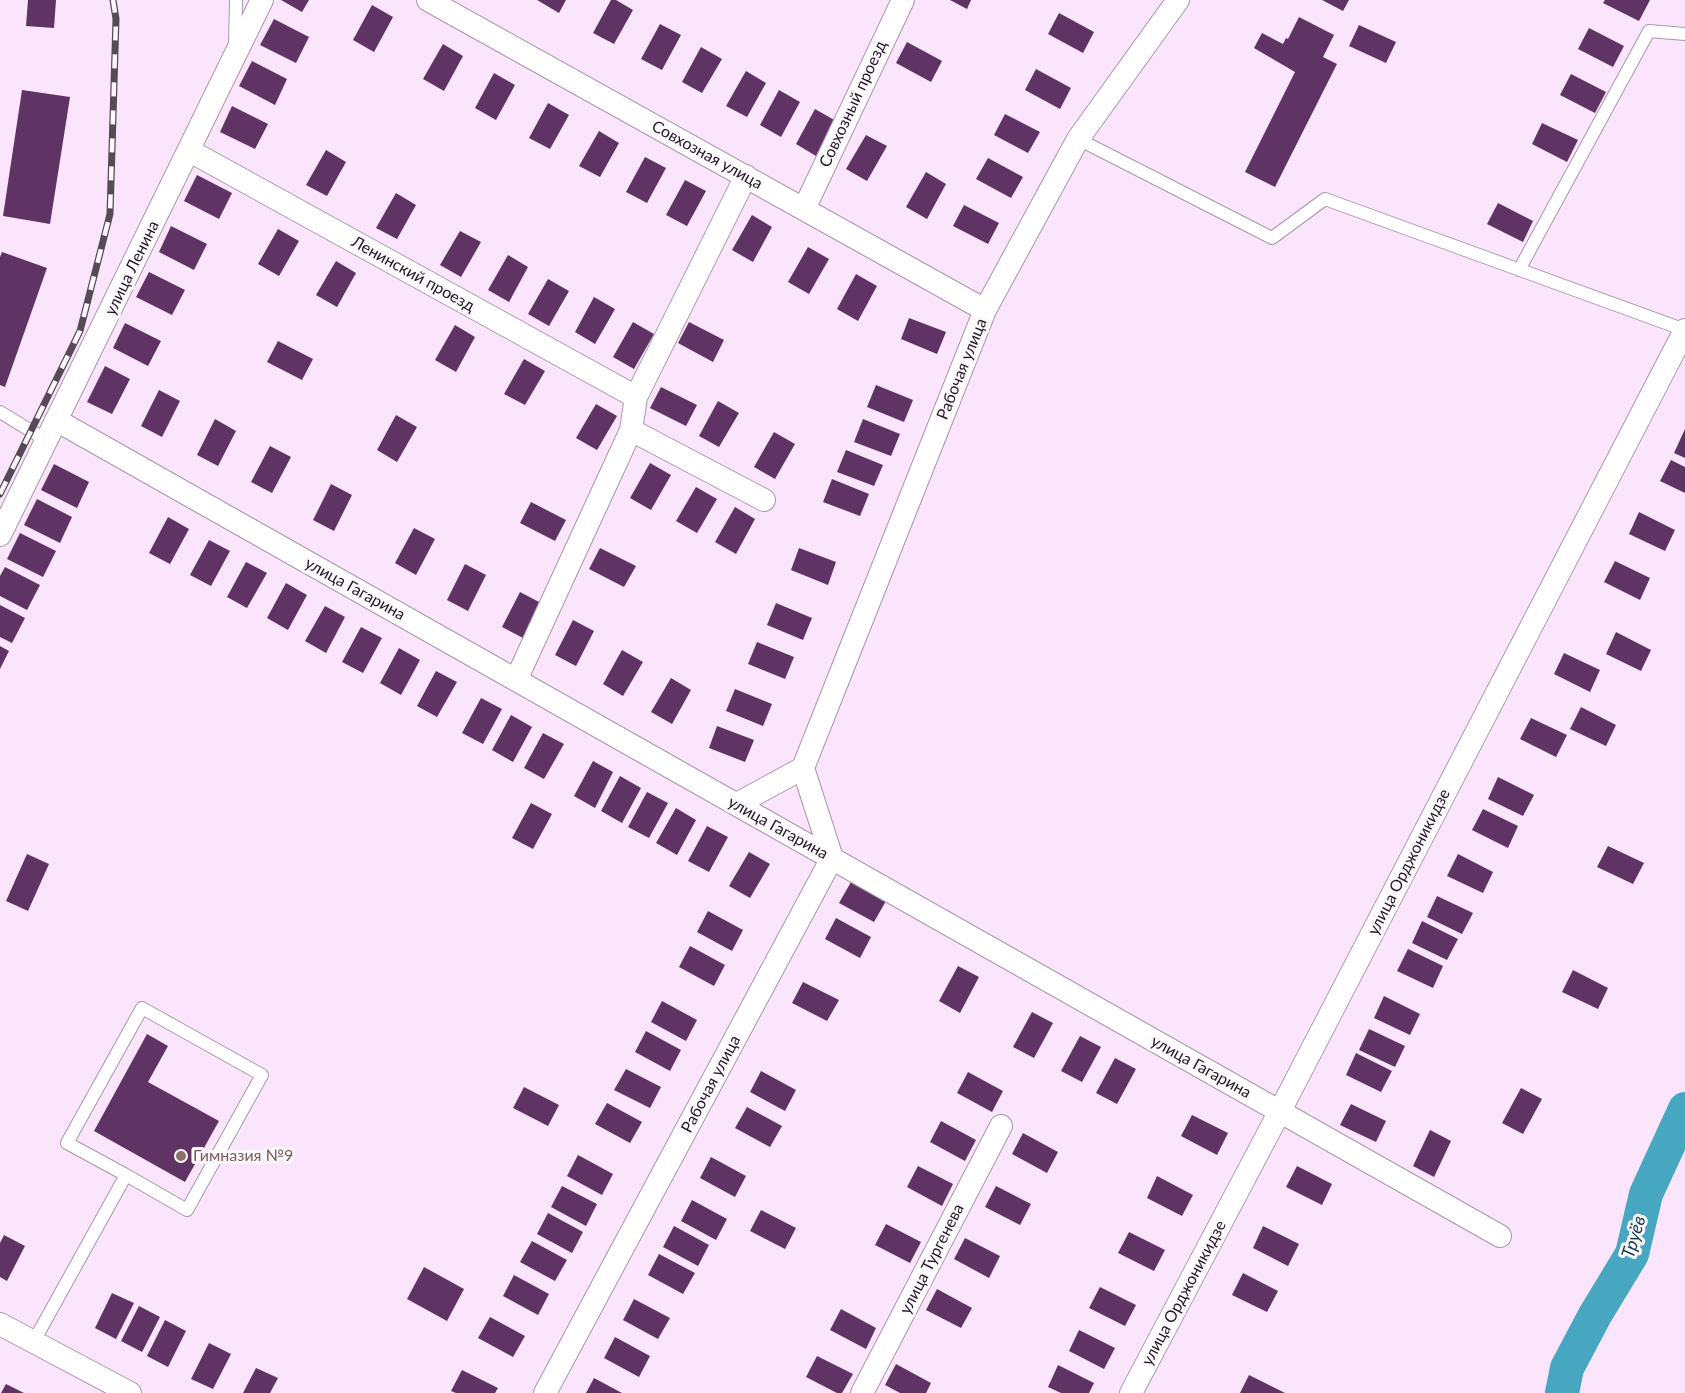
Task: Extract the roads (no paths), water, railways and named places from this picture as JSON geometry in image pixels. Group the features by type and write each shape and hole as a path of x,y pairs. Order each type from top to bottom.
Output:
{"street":[{"name":"улица Ленина","path":"0,535 262,0"},
{"name":"Совхозная улица","path":"429,0 985,310"},
{"name":"Совхозный проезд","path":"804,209 903,0"},
{"name":"Рабочая улица","path":"803,768 985,310 1078,139 1178,0"},
{"name":"Ленинский проезд","path":"190,151 636,397"},
{"path":"516,680 631,430 636,397 746,177"},
{"name":"улица Орджоникидзе","path":"1131,1393 1280,1111 1685,330"},
{"name":"улица Гагарина","path":"56,420 1500,1236"},
{"path":"631,430 764,500"},
{"path":"737,804 803,768 832,858"},
{"name":"Рабочая улица","path":"544,1393 832,858"},
{"name":"улица Тургенева","path":"862,1393 1001,1126"},
{"path":"0,1324 130,1393"}],"lane":[{"path":"234,58 236,0"},
{"path":"1519,270 1649,31 1685,34"},
{"path":"1078,139 1272,238 1325,199 1685,330"},
{"path":"0,412 46,440"},
{"path":"142,1008 262,1075 187,1210 126,1175 67,1143 142,1008"},
{"path":"34,1341 126,1175"}],"waterway":[{"name":"Труёв","path":"1562,1393 1567,1368 1595,1315 1632,1254 1646,1194 1685,1109"}],"railway":[{"path":"0,494 80,331 110,214 116,19 113,0"}],"place":[{"name":"Гимназия №9","path":"181,1156"}]}
